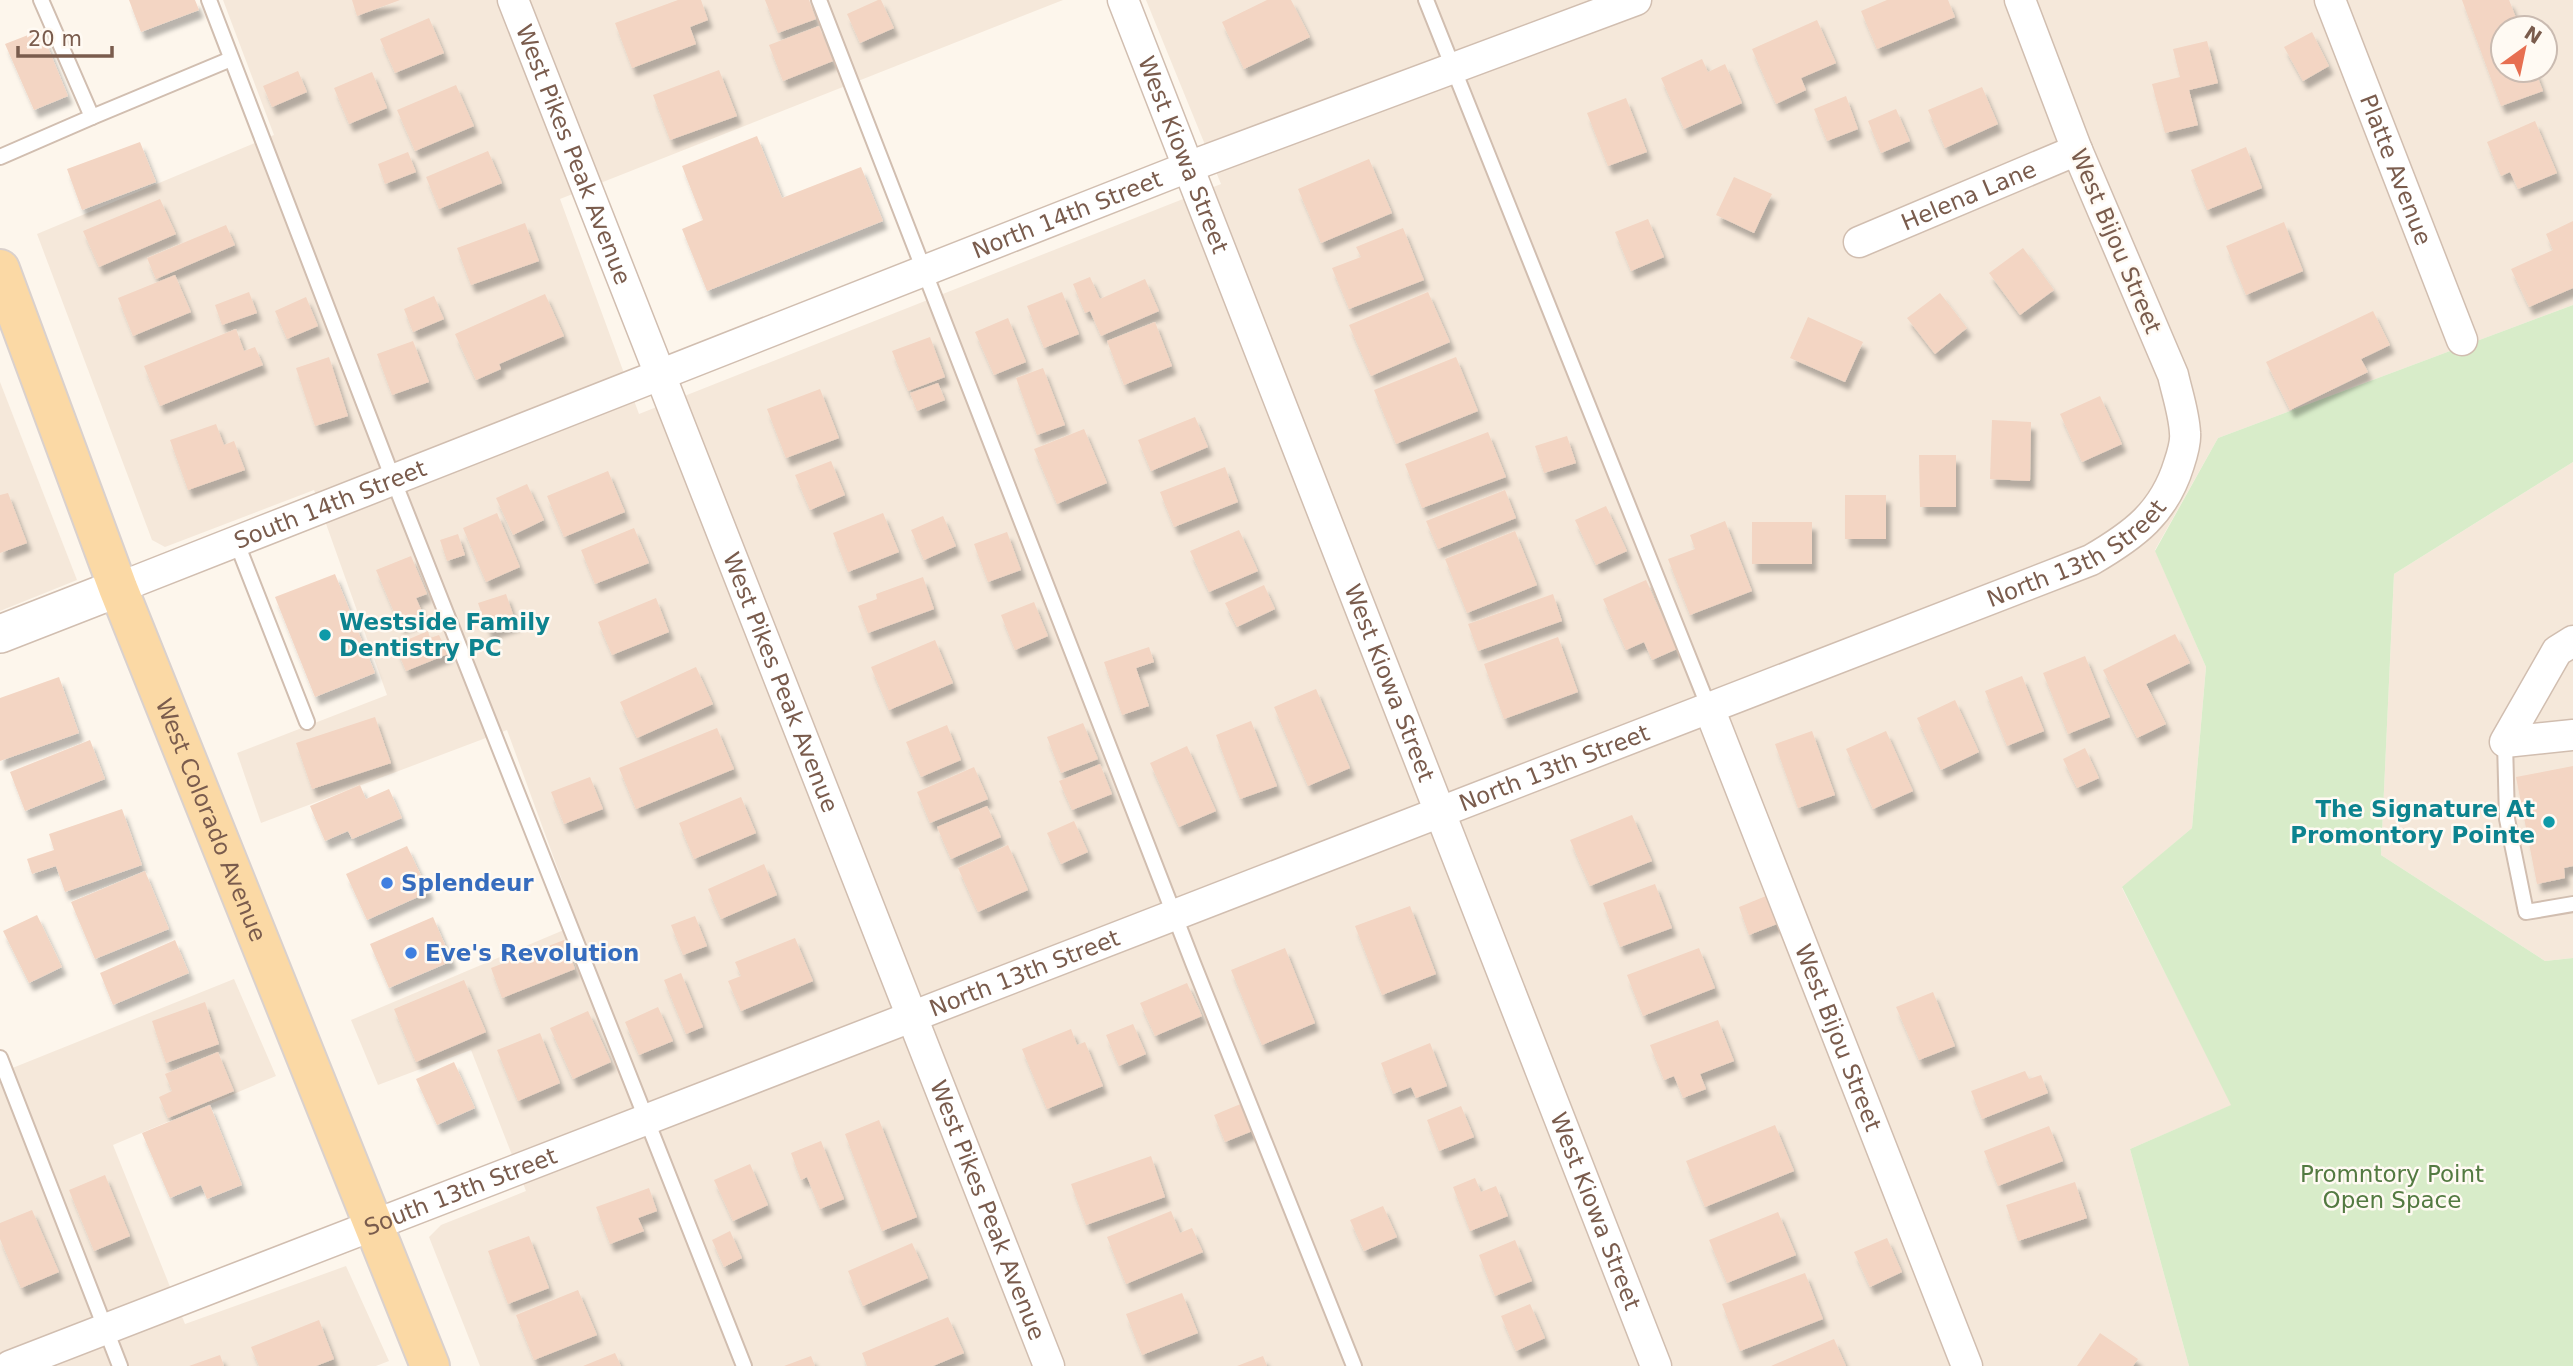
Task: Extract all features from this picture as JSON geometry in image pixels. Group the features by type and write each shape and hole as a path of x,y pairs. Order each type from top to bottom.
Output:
{"main road":[{"name":"West Colorado Avenue","path":"0,269 118,588 430,1366"}],"street":[{"name":"West Pikes Peak Avenue","path":"513,0 1049,1366"},
{"name":"West Kiowa Street","path":"1123,0 1656,1366"},
{"name":"North 14th Street","path":"659,374 1188,167 1636,0"},
{"name":"West Bijou Street","path":"2020,0 2077,150 2173,375 2186,434 2173,485"},
{"name":"Platte Avenue","path":"2330,0 2462,340"},
{"name":"Helena Lane","path":"1860,242 2077,150"},
{"name":"South 14th Street","path":"0,634 659,374"},
{"name":"North 13th Street","path":"912,1018 1439,811 2091,560 2123,541 2143,525 2173,485"},
{"path":"2505,742 2557,651 2573,641"},
{"name":"West Bijou Street","path":"1709,708 1967,1366"},
{"path":"2505,742 2573,735"},
{"name":"South 13th Street","path":"10,1366 912,1018"}],"lane":[{"path":"41,0 92,117"},
{"path":"209,0 393,479 744,1366"},
{"path":"819,0 1174,915 1354,1366"},
{"path":"1426,0 1709,708"},
{"path":"0,157 231,59"},
{"path":"236,541 307,722"},
{"path":"2505,742 2507,819 2526,912 2573,904"},
{"path":"0,1058 120,1366"}],"shaded area":[{"path":"223,0 1063,0 560,199 639,414 1221,184 1146,0 2573,0 2573,305 2218,438 2155,550 2206,667 2192,828 2122,888 2232,1105 2130,1149 2189,1366 480,1366 429,1237 441,1225 526,1191 471,1050 378,1085 351,1020 578,924 507,730 261,823 237,753 387,695 314,490 165,547 152,540 37,234 274,135"},
{"path":"0,382 77,580 0,611"},
{"path":"2573,462 2573,958 2545,961 2381,855 2394,574"},
{"path":"234,979 276,1076 113,1145 185,1324 346,1266 389,1361 376,1366 0,1366 0,1073"}],"green space":[{"name":"Promntory Point Open Space","path":"2573,305 2573,462 2394,574 2381,855 2545,961 2573,958 2573,1366 2189,1366 2130,1149 2231,1105 2122,887 2192,828 2206,667 2155,551 2218,438"}],"building":[{"path":"129,0 195,0 199,10 141,32"},
{"path":"352,0 400,0 357,16"},
{"path":"678,0 701,0 708,20 690,27 696,44 632,68 615,23"},
{"path":"765,0 809,0 816,19 778,33"},
{"path":"881,0 894,28 860,43 847,14"},
{"path":"1267,0 1291,0 1310,37 1244,69 1222,22"},
{"path":"1887,0 1948,0 1955,17 1877,49 1861,11"},
{"path":"2462,0 2509,0 2514,14 2489,14 2489,73"},
{"path":"429,18 444,53 395,73 380,39"},
{"path":"1817,20 1836,63 1801,78 1806,90 1776,104 1752,49"},
{"path":"819,26 833,61 783,81 769,45"},
{"path":"41,30 68,96 34,110 5,44"},
{"path":"2312,32 2329,66 2303,81 2284,47"},
{"path":"2207,41 2218,83 2189,90 2198,125 2165,133 2152,84 2180,77 2173,49"},
{"path":"1702,59 1708,72 1725,64 1742,103 1684,129 1661,78"},
{"path":"719,70 737,116 670,140 653,95"},
{"path":"298,71 307,92 272,107 263,86"},
{"path":"372,72 387,108 349,124 334,88"},
{"path":"2493,84 2540,84 2543,91 2501,106"},
{"path":"456,85 474,126 415,151 397,110"},
{"path":"1982,87 1998,124 1945,148 1928,110"},
{"path":"1846,96 1858,129 1827,141 1814,109"},
{"path":"1626,98 1647,152 1608,166 1587,113"},
{"path":"1896,109 1910,141 1881,153 1868,121"},
{"path":"2535,121 2557,173 2518,189 2510,172 2501,176 2487,142"},
{"path":"757,136 782,198 861,167 883,221 707,291 682,229 703,220 682,166"},
{"path":"140,142 156,182 82,210 67,169"},
{"path":"2246,147 2262,188 2207,210 2191,170"},
{"path":"488,151 502,183 439,209 426,177"},
{"path":"408,152 416,172 385,184 378,164"},
{"path":"1369,159 1392,213 1321,243 1298,189"},
{"path":"1734,177 1772,194 1754,233 1716,215"},
{"path":"160,199 176,234 99,267 83,231"},
{"path":"1648,219 1664,257 1631,271 1615,232"},
{"path":"2573,221 2573,288 2529,307 2511,269 2553,250 2546,234"},
{"path":"2284,222 2303,271 2246,295 2226,246"},
{"path":"525,223 539,261 471,285 457,248"},
{"path":"226,225 235,245 156,279 147,258"},
{"path":"1403,228 1424,280 1349,309 1332,268 1361,257 1356,247"},
{"path":"2023,248 2054,290 2020,315 1989,273"},
{"path":"175,275 191,312 133,336 118,298"},
{"path":"1090,277 1100,299 1145,279 1159,311 1101,336 1090,311 1085,313 1073,284"},
{"path":"249,292 257,313 222,325 215,305"},
{"path":"1062,292 1079,334 1044,348 1027,306"},
{"path":"1428,292 1450,342 1371,376 1349,325"},
{"path":"1940,293 1967,328 1935,354 1907,318"},
{"path":"545,294 564,336 499,364 501,369 476,380 455,334"},
{"path":"434,296 444,319 413,332 404,309"},
{"path":"306,297 318,326 287,339 275,311"},
{"path":"2373,311 2390,345 2361,359 2368,372 2290,410 2266,362"},
{"path":"1808,317 1863,342 1845,382 1790,358"},
{"path":"1008,318 1026,362 994,375 975,332"},
{"path":"1155,322 1172,366 1124,385 1107,341"},
{"path":"236,329 244,351 255,347 263,365 160,406 144,366"},
{"path":"930,337 945,377 908,391 892,351"},
{"path":"413,341 429,382 392,395 377,354"},
{"path":"329,357 348,416 315,426 296,368"},
{"path":"1456,357 1478,411 1396,444 1374,390"},
{"path":"1043,368 1065,425 1037,435 1016,378"},
{"path":"938,383 945,400 917,411 910,393"},
{"path":"820,389 839,438 786,458 767,409"},
{"path":"2100,396 2122,444 2082,462 2060,414"},
{"path":"1195,417 1208,447 1151,471 1138,440"},
{"path":"1992,420 2031,422 2030,481 1990,479"},
{"path":"216,424 224,445 234,441 245,470 188,490 170,440"},
{"path":"1084,429 1107,483 1057,504 1034,449"},
{"path":"1488,432 1506,477 1422,508 1405,464"},
{"path":"1567,436 1576,463 1544,473 1535,446"},
{"path":"1919,455 1956,455 1956,507 1920,507"},
{"path":"831,461 845,495 810,510 795,475"},
{"path":"1225,467 1238,502 1174,527 1160,492"},
{"path":"608,471 625,512 564,537 547,496"},
{"path":"527,484 544,520 513,535 496,498"},
{"path":"1505,490 1516,518 1438,549 1426,521"},
{"path":"8,493 27,543 0,553 0,495"},
{"path":"1845,495 1886,495 1886,539 1845,539"},
{"path":"1606,506 1627,551 1596,565 1575,520"},
{"path":"497,513 520,567 486,582 463,528"},
{"path":"883,513 899,552 848,572 833,533"},
{"path":"943,516 956,546 924,560 911,530"},
{"path":"1725,521 1752,591 1690,615 1668,559 1695,549 1690,535"},
{"path":"1752,522 1812,522 1812,564 1752,564"},
{"path":"634,528 649,563 595,584 581,550"},
{"path":"1239,530 1258,571 1209,592 1190,551"},
{"path":"1515,531 1537,585 1467,613 1445,559"},
{"path":"1007,532 1021,570 988,582 974,544"},
{"path":"458,534 465,555 447,561 440,540"},
{"path":"411,556 427,594 416,598 424,616 400,626 376,570"},
{"name":"Westside Family Dentistry PC","path":"335,574 375,673 315,697 275,597"},
{"path":"923,577 934,609 868,633 858,606 877,599 876,594"},
{"path":"1646,580 1677,649 1652,660 1644,642 1626,650 1603,599"},
{"path":"1264,585 1275,609 1237,627 1225,603"},
{"path":"506,594 516,623 488,632 478,603"},
{"path":"1553,594 1562,621 1478,651 1468,624"},
{"path":"656,598 669,632 612,655 598,622"},
{"path":"1034,602 1048,636 1015,650 1001,615"},
{"path":"428,631 430,638 439,635 448,654 406,671 395,645"},
{"path":"2175,634 2190,663 2146,684 2166,724 2137,738 2103,670"},
{"path":"1558,637 1578,692 1504,719 1484,664"},
{"path":"935,640 953,683 889,710 871,667"},
{"path":"1149,647 1154,662 1136,668 1149,706 1122,715 1104,662"},
{"path":"2085,656 2110,717 2068,734 2043,673"},
{"path":"696,667 713,704 637,738 620,702"},
{"path":"2022,676 2044,731 2007,746 1985,691"},
{"path":"59,677 79,733 0,761 0,698"},
{"path":"1316,689 1350,768 1308,786 1274,707"},
{"path":"1955,700 1979,752 1941,770 1917,718"},
{"path":"375,717 391,763 312,789 296,743"},
{"path":"1251,721 1277,786 1240,799 1216,735"},
{"path":"1083,723 1098,759 1061,773 1047,737"},
{"path":"947,725 961,760 921,777 906,742"},
{"path":"717,728 734,769 636,809 619,768"},
{"path":"1812,731 1835,795 1798,808 1775,744"},
{"path":"1886,731 1913,791 1873,809 1846,749"},
{"path":"90,740 105,779 25,811 10,772"},
{"path":"1187,746 1216,811 1179,827 1150,763"},
{"path":"2085,748 2099,778 2077,788 2063,759"},
{"path":"1100,764 1112,794 1072,810 1059,781"},
{"name":"The Signature At Promontory Pointe","path":"2573,766 2573,866 2564,868 2565,878 2537,884 2516,777"},
{"path":"974,767 988,799 930,823 917,792"},
{"path":"590,777 603,809 564,824 551,792"},
{"path":"360,785 366,799 389,789 402,818 352,839 348,831 325,841 310,806"},
{"path":"741,797 756,833 694,859 679,823"},
{"path":"987,806 1001,837 951,859 937,827"},
{"path":"122,809 142,865 65,892 56,866 32,874 27,859 54,850 49,834"},
{"path":"1632,815 1652,861 1590,886 1570,840"},
{"path":"1074,821 1088,852 1061,864 1047,833"},
{"path":"1008,845 1028,890 978,912 958,868"},
{"name":"Splendeur","path":"407,846 429,892 367,920 346,874"},
{"path":"764,864 777,895 721,919 708,889"},
{"path":"145,871 169,929 95,959 71,902"},
{"path":"1655,884 1672,928 1620,947 1603,903"},
{"path":"1771,894 1782,922 1749,935 1739,907"},
{"path":"1410,906 1436,974 1382,995 1355,926"},
{"path":"37,915 62,967 29,983 3,931"},
{"path":"695,916 707,946 683,955 671,925"},
{"name":"Eve's Revolution","path":"433,917 452,961 389,988 370,944"},
{"path":"795,938 813,981 741,1011 728,981 741,976 735,962"},
{"path":"175,940 189,973 113,1005 100,973"},
{"path":"564,940 575,969 502,998 491,968"},
{"path":"1285,948 1315,1023 1262,1045 1231,970"},
{"path":"1699,948 1715,988 1643,1016 1627,975"},
{"path":"681,973 703,1027 686,1034 664,980"},
{"path":"464,980 486,1032 416,1062 394,1009"},
{"path":"1187,983 1202,1016 1155,1036 1140,1003"},
{"path":"1933,992 1955,1046 1919,1060 1896,1007"},
{"path":"205,1002 219,1044 166,1063 152,1021"},
{"path":"658,1007 673,1041 639,1055 625,1022"},
{"path":"588,1011 611,1062 573,1079 550,1028"},
{"path":"1718,1020 1734,1061 1700,1074 1706,1089 1683,1098 1674,1076 1664,1080 1650,1045"},
{"path":"1133,1024 1146,1054 1119,1066 1106,1035"},
{"path":"1071,1029 1077,1045 1085,1042 1103,1086 1047,1109 1022,1049"},
{"path":"540,1033 560,1083 518,1101 497,1050"},
{"path":"1430,1043 1447,1086 1416,1098 1411,1087 1393,1094 1381,1063"},
{"path":"218,1052 234,1091 168,1118 159,1097 172,1091 165,1074"},
{"path":"454,1062 475,1108 437,1125 416,1079"},
{"path":"2025,1071 2029,1079 2041,1075 2048,1093 1982,1119 1971,1091"},
{"path":"1243,1103 1255,1130 1225,1142 1214,1115"},
{"path":"210,1105 242,1185 207,1199 201,1185 170,1198 142,1133"},
{"path":"1461,1106 1474,1137 1439,1151 1427,1120"},
{"path":"879,1120 917,1217 882,1231 845,1134"},
{"path":"1775,1125 1794,1171 1705,1207 1686,1161"},
{"path":"2049,1126 2063,1161 1998,1186 1984,1151"},
{"path":"821,1141 844,1199 820,1209 807,1177 801,1180 791,1153"},
{"path":"1151,1156 1165,1197 1086,1225 1071,1184"},
{"path":"750,1164 768,1205 733,1221 714,1180"},
{"path":"105,1175 130,1236 94,1251 69,1190"},
{"path":"1475,1178 1481,1192 1496,1186 1508,1216 1470,1231 1453,1187"},
{"path":"2075,1182 2087,1218 2018,1241 2006,1205"},
{"path":"649,1188 657,1211 638,1218 644,1231 610,1244 596,1207"},
{"path":"1383,1206 1397,1237 1364,1251 1350,1220"},
{"path":"32,1210 59,1272 21,1288 0,1239 0,1223"},
{"path":"1171,1211 1180,1233 1192,1228 1203,1252 1126,1284 1107,1237"},
{"path":"1778,1212 1796,1255 1727,1283 1709,1240"},
{"path":"730,1231 742,1258 724,1267 712,1240"},
{"path":"529,1236 549,1288 508,1304 488,1251"},
{"path":"1887,1238 1902,1272 1870,1287 1854,1252"},
{"path":"1515,1240 1532,1281 1495,1296 1479,1255"},
{"path":"912,1243 928,1278 863,1306 848,1271"},
{"path":"1805,1273 1823,1319 1740,1351 1722,1304"},
{"path":"578,1290 597,1335 534,1360 516,1315"},
{"path":"1182,1293 1198,1333 1142,1355 1126,1314"},
{"path":"1530,1304 1545,1338 1516,1351 1501,1316"},
{"path":"948,1317 964,1353 933,1366 867,1366 862,1353"},
{"path":"319,1320 334,1359 316,1366 259,1366 251,1347"},
{"path":"2100,1333 2138,1359 2133,1366 2077,1366"},
{"path":"1834,1339 1846,1366 1771,1366"},
{"path":"615,1353 621,1366 583,1366"},
{"path":"220,1355 224,1366 189,1366"},
{"path":"811,1356 815,1366 784,1366"},
{"path":"1263,1356 1267,1366 1237,1366"}],"place":[{"name":"Westside Family Dentistry PC","path":"325,635"},
{"name":"The Signature At Promontory Pointe","path":"2549,822"},
{"name":"Splendeur","path":"387,883"},
{"name":"Eve's Revolution","path":"411,953"}]}
